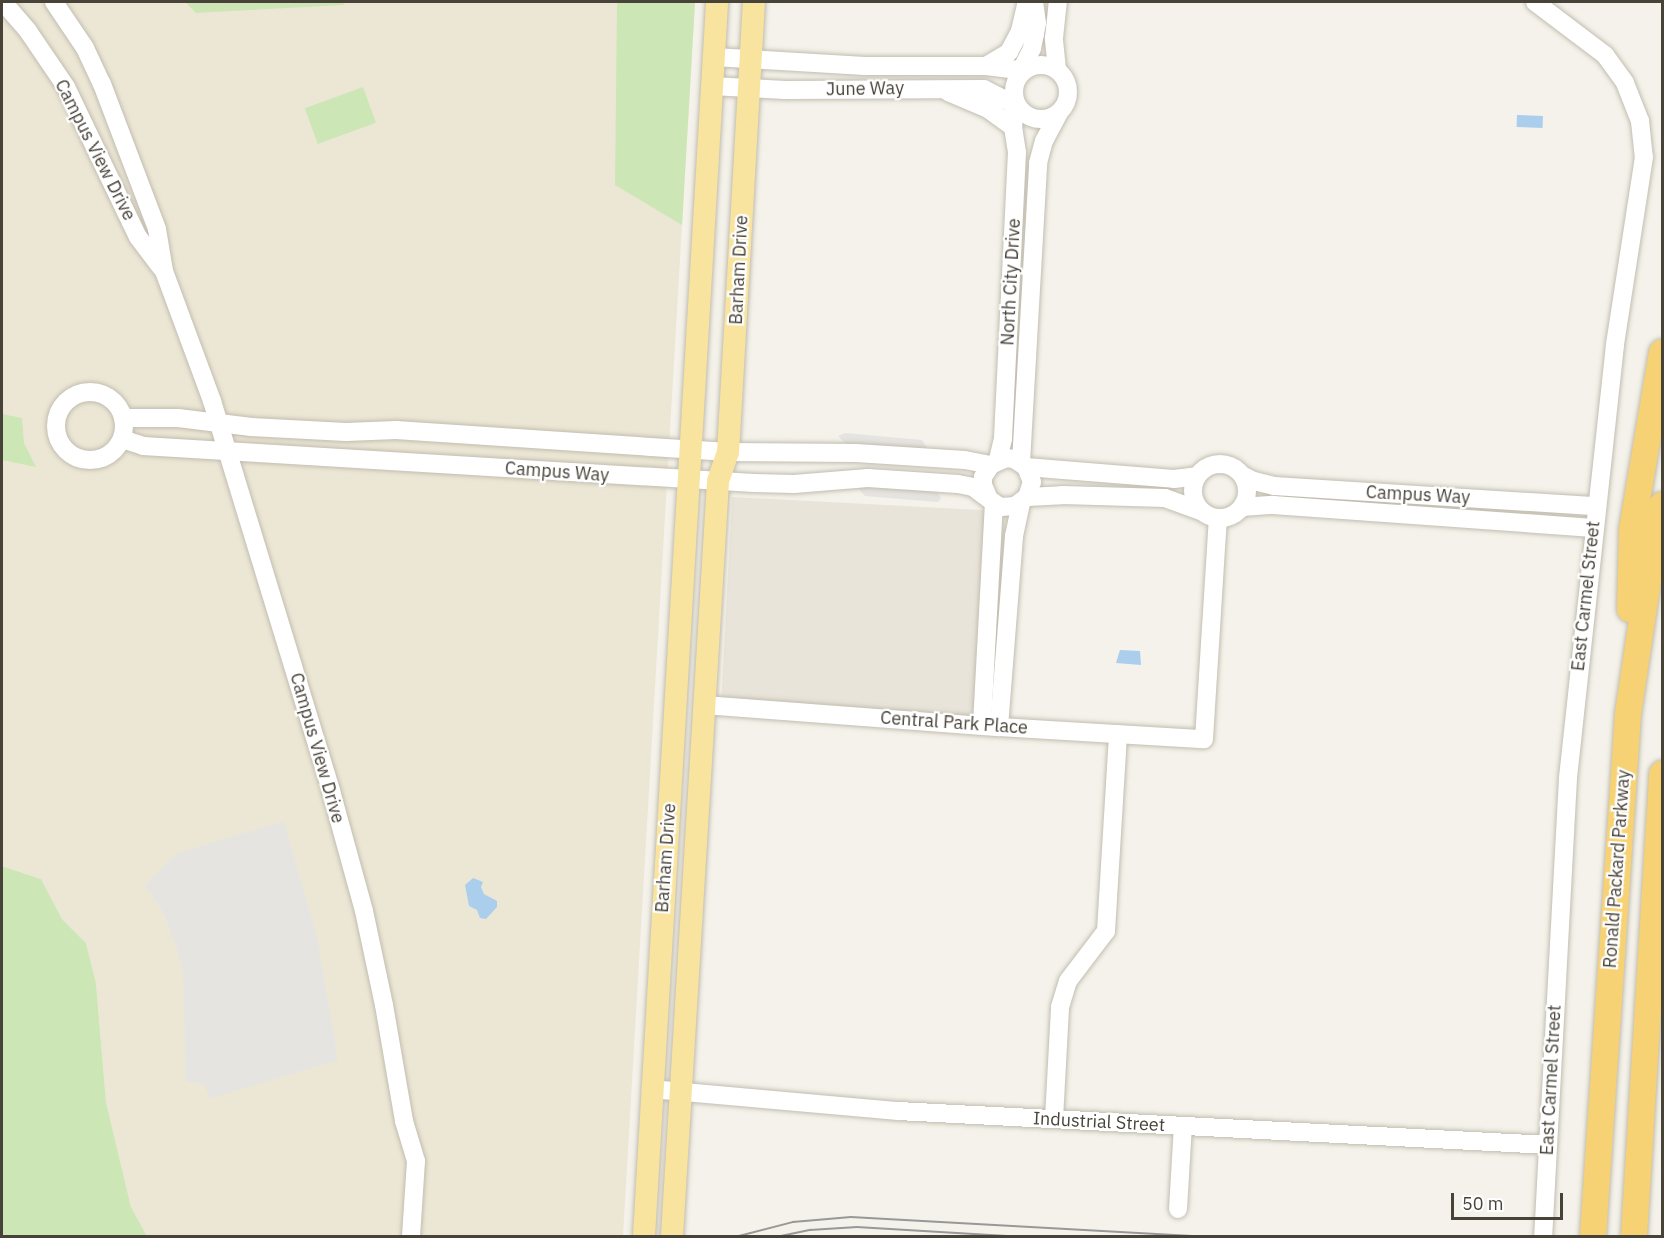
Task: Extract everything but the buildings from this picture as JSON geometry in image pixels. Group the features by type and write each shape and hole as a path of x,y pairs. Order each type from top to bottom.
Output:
{"highway":[{"path":"1628,714 1632,530 1662,353"},
{"name":"Ronald Packard Parkway","path":"1593,1236 1628,714 1650,566 1662,505"},
{"path":"1634,1236 1662,774"},
{"path":"1644,1078 1662,1023"}],"main road":[{"path":"690,449 717,2"},
{"name":"Barham Drive","path":"718,481 728,452 751,88 753,6"},
{"name":"Barham Drive","path":"644,1236 690,449"},
{"path":"705,696 718,481"},
{"name":"Barham Drive","path":"672,1236 705,696"}],"street":[{"name":"Campus View Drive","path":"3,2 28,31 66,87 138,237 164,271"},
{"name":"Campus View Drive","path":"54,2 85,48 106,95 157,229 164,271 228,451 331,791 364,911 384,1005 404,1121 416,1161 411,1236"},
{"path":"986,66 1009,52 1020,32 1026,6 1033,2"},
{"name":"North City Drive","path":"994,462 1003,439 1017,152 1012,127 1014,89 1032,48 1037,23 1033,2"},
{"name":"North City Drive","path":"1023,465 1038,163 1044,141 1068,94 1063,76 1057,69 1054,38 1058,2"},
{"name":"East Carmel Street","path":"1535,2 1605,55 1625,83 1640,121 1644,157 1615,345 1593,528 1568,778 1543,1236"},
{"name":"June Way","path":"714,57 865,66 986,66 1021,70"},
{"path":"1021,70 1037,65 1057,69"},
{"name":"June Way","path":"712,86 863,90 984,89 1014,104"},
{"path":"938,88 988,109 1012,127"},
{"path":"1014,104 1032,117 1041,119 1059,112"},
{"path":"93,392 112,400 123,418 122,439 117,448 99,460 77,458 61,445 56,424 63,404 82,393 93,392"},
{"name":"Campus Way","path":"123,418 178,418 334,431 396,430 728,452 856,453 994,462 1014,459 1023,465 1174,479 1197,476 1203,469 1220,464 1236,469 1254,481 1274,486 1596,506"},
{"name":"Campus Way","path":"122,439 143,446 688,480 794,484 868,478 935,482 973,487 992,501 1008,507 1024,500 1062,495 1165,498 1209,515 1227,517 1242,507 1273,505 1593,528"},
{"path":"991,726 992,501 983,485 983,477 994,462"},
{"path":"991,726 1013,540 1024,500 1032,482 1023,465"},
{"path":"1242,475 1247,491 1242,507"},
{"path":"1197,476 1192,494 1209,515"},
{"path":"1332,490 1342,500 1343,529"},
{"name":"Central Park Place","path":"705,696 991,726 1204,739 1209,515"},
{"path":"1054,1119 1060,1007 1068,981 1106,931 1119,734"},
{"name":"Industrial Street","path":"651,1089 898,1111 1548,1145"},
{"path":"1179,1209 1183,1126"}],"shaded area":[{"path":"2,2 695,2 623,1236 147,1236 131,1207 106,1102 96,983 86,943 62,919 41,879 2,866"},
{"path":"845,433 922,440 930,453 848,446 838,436"},
{"path":"853,483 934,487 941,498 938,502 865,496"},
{"path":"732,497 990,511 979,719 721,706"},
{"path":"284,821 317,937 338,1060 210,1099 204,1084 186,1082 183,974 176,945 163,912 145,885 178,853"}],"green space":[{"path":"185,2 343,2 344,5 196,13"},
{"path":"617,2 695,2 682,225 615,185"},
{"path":"363,87 376,123 318,144 305,108"},
{"path":"2,414 22,418 24,443 36,467 2,460"},
{"path":"2,866 41,879 62,919 86,943 96,983 106,1102 131,1207 147,1236 2,1236"}],"water":[{"path":"1517,115 1543,116 1543,128 1517,127"},
{"path":"1120,650 1140,651 1141,665 1116,663"},
{"path":"473,878 483,882 481,887 484,894 497,901 497,907 486,919 480,918 477,910 469,906 465,885"}],"tram line":[{"path":"739,1236 793,1222 851,1217 1196,1236"},
{"path":"781,1236 810,1230 857,1227 1007,1236"}]}
